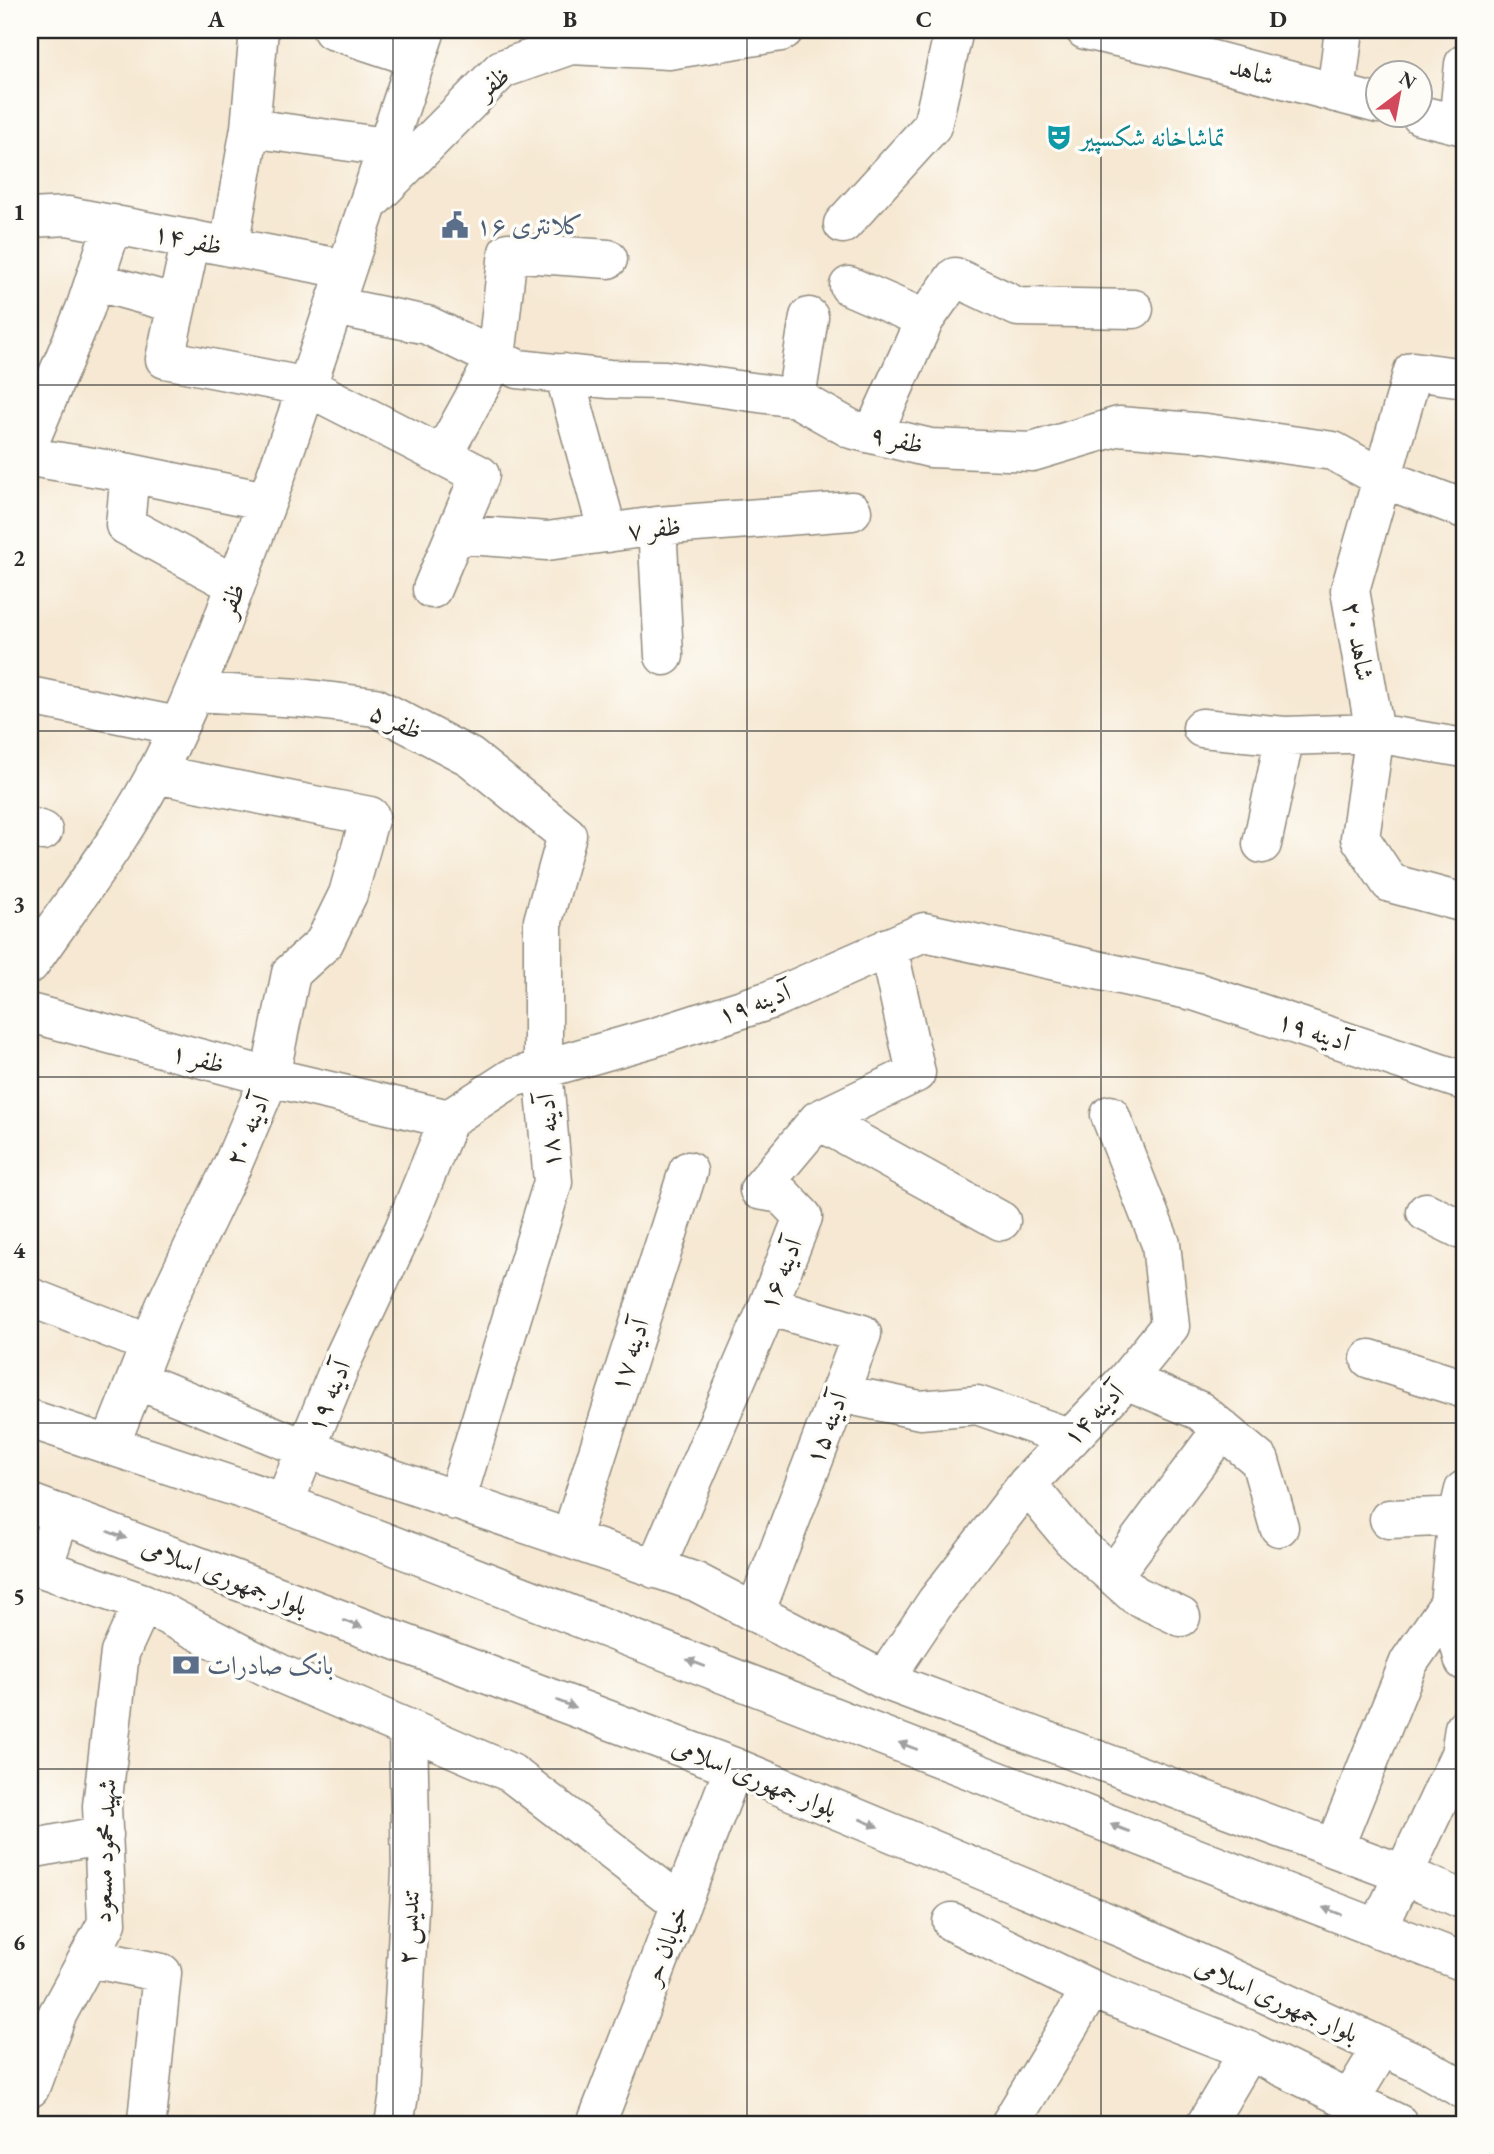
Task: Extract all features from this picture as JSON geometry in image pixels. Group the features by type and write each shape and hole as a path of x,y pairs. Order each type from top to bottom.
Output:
{"street":[{"path":"229,247 250,128 259,30"},
{"path":"332,30 421,44"},
{"name":"ظفر","path":"366,205 502,69 571,45 669,50 785,30"},
{"path":"843,225 932,126 954,30"},
{"name":"شاهد","path":"1087,30 1173,40 1364,100"},
{"path":"1336,93 1344,30"},
{"name":"ظفر","path":"30,964 137,808 209,659 308,387 421,44"},
{"path":"1434,118 1461,125 1464,64"},
{"path":"250,128 386,147"},
{"name":"ظفر ۱۴","path":"30,218 68,216 113,223 345,270"},
{"path":"30,441 85,309 113,223"},
{"path":"191,239 165,359 308,387 480,475 432,589"},
{"path":"442,456 496,358 508,252 608,259"},
{"path":"873,434 925,319 955,277 1018,307 1134,309"},
{"path":"94,281 177,304"},
{"path":"849,286 925,319"},
{"name":"ظفر ۹","path":"334,306 427,325 518,369 609,379 665,380 796,398 851,429 930,448 1032,452 1119,426 1206,433 1333,452 1382,478 1464,509"},
{"path":"796,398 808,317"},
{"name":"شاهد ۲۰","path":"1464,378 1413,371 1350,590 1375,733 1360,838 1390,883 1464,903"},
{"path":"564,373 608,533"},
{"path":"30,457 131,473 266,501"},
{"path":"131,473 125,525 236,585"},
{"name":"ظفر ۷","path":"455,534 547,541 657,526 852,511"},
{"path":"657,526 664,656"},
{"name":"ظفر ۵","path":"194,692 300,698 375,707 470,758 567,835"},
{"path":"30,696 178,726"},
{"path":"1202,728 1284,736 1375,733 1464,748"},
{"path":"1262,845 1284,736"},
{"name":"آدینه ۲۰","path":"110,1445 165,1306 232,1166 270,1077 292,973 324,943 348,894 370,816 155,775"},
{"name":"آدینه ۱۸","path":"456,1501 553,1182 543,1069 543,921 567,835"},
{"name":"آدینه ۱۹","path":"284,1503 343,1359 404,1229 449,1119 512,1078 656,1037 771,1000 924,932 1197,992 1464,1081"},
{"name":"آدینه ۱۶","path":"655,1569 768,1306 803,1217 781,1194 759,1190 818,1120 916,1073 888,947"},
{"name":"ظفر ۱","path":"30,1013 270,1077 449,1119"},
{"name":"آدینه ۱۴","path":"884,1680 936,1602 1027,1484 1126,1380 1170,1326 1161,1244 1110,1115"},
{"path":"818,1120 1001,1221"},
{"name":"آدینه ۱۷","path":"570,1539 688,1171"},
{"path":"1426,1212 1464,1231"},
{"path":"30,1297 150,1344"},
{"name":"آدینه ۱۵","path":"755,1613 862,1334 768,1306"},
{"path":"1370,1359 1464,1389"},
{"path":"137,1380 306,1450 696,1582 884,1680 1403,1874 1464,1900"},
{"path":"1126,1380 1200,1411 1260,1461 1279,1527"},
{"path":"839,1393 920,1410 977,1405 1071,1438"},
{"path":"30,1419 284,1503 1464,1962"},
{"path":"1113,1575 1222,1429"},
{"path":"1027,1484 1072,1539 1135,1595 1181,1617"},
{"path":"1389,1519 1462,1507 1449,1604 1464,1661"},
{"path":"45,1509 36,1566 143,1603 279,1673 511,1773 681,1904"},
{"name":"بلوار جمهوری اسلامی","path":"45,1509 734,1767 1126,1930 1415,2062 1464,2090"},
{"name":"شهید محمود مسعود","path":"30,2088 43,2011 89,1958 107,1923 102,1806 120,1653 143,1603"},
{"path":"1334,1848 1409,1662 1449,1604"},
{"path":"1378,1928 1460,1754 1464,1728"},
{"name":"تندیس ۲","path":"394,2124 399,2095 411,1872 408,1729"},
{"name":"خیابان حر","path":"596,2124 734,1767"},
{"path":"30,1849 104,1835"},
{"path":"952,1922 1091,1989 1249,2051 1397,2124"},
{"path":"89,1958 162,1973 147,2120"},
{"path":"1010,2124 1091,1989"},
{"path":"1350,2100 1382,2047"},
{"path":"1206,2124 1249,2051"}],"place":[{"name":"تماشاخانه شکسپیر","path":"1059,137"},
{"name":"کلانتری ۱۶","path":"455,225"},
{"name":"بانک صادرات","path":"186,1665"}]}
